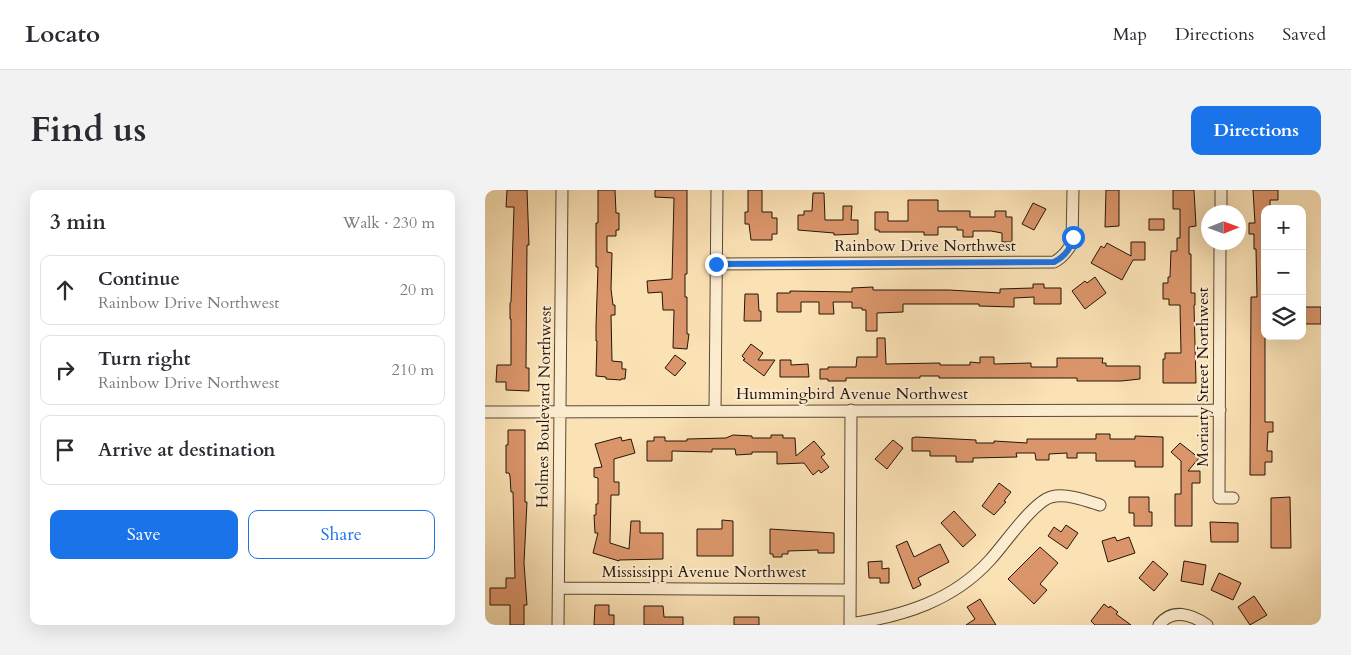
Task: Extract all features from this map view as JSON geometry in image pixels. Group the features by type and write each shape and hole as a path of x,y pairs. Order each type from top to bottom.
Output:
{"street":[{"name":"Holmes Boulevard Northwest","path":"558,625 562,190"},
{"path":"715,411 717,190"},
{"name":"Rainbow Drive Northwest","path":"716,264 1054,262 1068,251 1072,244 1073,190"},
{"path":"1221,190 1221,205"},
{"name":"Moriarty Street Northwest","path":"1220,250 1219,498 1233,498"},
{"path":"851,410 850,624 903,613 924,606 955,590 989,562 1037,506 1051,497 1083,499 1100,505"},
{"name":"Hummingbird Avenue Northwest","path":"485,412 1220,410"},
{"name":"Mississippi Avenue Northwest","path":"559,588 850,590"},
{"path":"1159,625 1167,616 1178,613 1207,625"}],"building":[{"path":"507,190 527,190 529,245 527,245 526,368 529,368 529,391 506,390 506,382 496,382 497,365 511,365 510,303 514,207 506,207"},
{"path":"598,190 615,190 616,213 619,213 619,230 616,230 616,236 607,236 607,252 612,253 611,289 613,305 615,305 615,315 611,315 612,361 622,362 622,369 626,369 625,379 621,380 596,376 598,267 596,267 596,223 598,223"},
{"path":"655,190 687,190 687,274 685,274 685,297 687,297 687,334 689,334 687,349 673,348 674,310 663,310 662,292 648,293 647,281 672,279 674,198 655,197"},
{"path":"748,190 762,190 762,212 772,212 772,218 777,218 777,234 772,234 772,240 751,240 749,224 745,224 745,212 748,212"},
{"path":"1106,190 1119,190 1119,226 1105,227"},
{"path":"1173,190 1194,190 1196,226 1189,227 1189,254 1191,254 1191,293 1195,293 1196,383 1163,383 1163,359 1165,359 1165,353 1181,353 1180,305 1169,305 1169,299 1163,299 1163,283 1168,283 1168,277 1170,277 1171,251 1177,251 1177,238 1180,238 1180,209 1173,209"},
{"path":"1253,190 1278,190 1278,200 1270,200 1270,205 1261,205 1261,340 1265,340 1265,422 1273,422 1273,432 1268,432 1267,451 1272,451 1272,462 1265,462 1265,475 1250,475 1251,297 1257,297 1256,249 1254,249 1254,234 1249,234 1249,223 1255,223"},
{"path":"813,193 824,193 825,220 843,220 843,206 852,206 851,220 858,220 858,234 834,235 834,233 798,230 798,215 804,215 804,211 812,211"},
{"path":"908,200 938,200 938,211 970,211 970,217 995,217 995,211 1006,211 1006,217 1012,217 1012,242 1002,242 1002,233 991,231 973,231 973,237 963,237 963,230 957,230 957,227 938,227 938,235 924,235 924,232 879,232 879,230 875,230 875,212 888,212 888,221 908,221"},
{"path":"1033,203 1046,209 1034,230 1022,224"},
{"path":"1149,219 1164,219 1164,230 1149,230"},
{"path":"1131,242 1145,242 1145,260 1133,260 1122,280 1091,263 1101,246 1104,248 1107,243 1131,256"},
{"path":"1095,277 1106,293 1085,309 1072,291 1085,281 1087,283"},
{"path":"1033,284 1044,284 1044,288 1061,288 1061,304 1034,304 1034,297 1014,298 1014,307 979,306 979,304 903,304 903,312 877,313 877,331 866,331 866,310 852,308 852,302 833,302 834,314 819,314 819,302 801,302 801,312 777,312 777,293 790,293 790,291 852,292 852,288 873,287 873,290 949,290 1000,293 1000,289 1033,288"},
{"path":"745,294 758,294 761,321 744,321"},
{"path":"1306,307 1321,307 1321,324 1306,324"},
{"path":"877,338 885,338 886,364 940,363 940,365 970,365 970,362 980,363 980,357 994,357 994,364 1031,363 1031,367 1057,367 1057,358 1103,358 1102,363 1106,363 1106,366 1140,366 1140,379 1077,381 1077,378 939,378 939,376 920,376 920,378 846,378 846,381 820,379 820,369 828,369 828,367 856,367 857,357 877,357"},
{"path":"751,344 763,353 758,360 775,360 764,376 743,360 745,359 742,356"},
{"path":"675,355 686,363 675,376 665,368"},
{"path":"780,360 791,360 791,365 808,364 809,377 780,377"},
{"path":"508,430 525,430 525,502 527,502 524,563 527,605 524,605 524,625 510,625 510,605 490,605 490,588 506,588 506,578 515,578 513,492 511,492 509,473 506,473"},
{"path":"1096,434 1110,434 1110,439 1135,439 1135,436 1163,437 1163,467 1135,467 1135,461 1096,461 1096,453 1077,453 1077,458 1067,458 1067,453 1049,454 1049,460 1036,460 1035,453 1016,453 1017,457 973,458 973,462 956,462 956,456 930,456 930,451 912,451 912,438 916,437 976,440 976,443 994,443 994,441 1027,443 1027,439 1096,439"},
{"path":"733,435 771,438 771,435 783,435 783,438 795,438 796,456 814,441 825,454 821,457 829,467 821,473 819,470 813,475 804,463 777,464 777,452 752,452 752,454 736,455 735,449 712,449 712,452 672,451 672,461 647,461 647,441 654,441 654,437 665,437 665,441 687,441 687,439 726,438"},
{"path":"621,437 622,441 631,439 635,453 614,459 614,482 619,482 619,495 611,495 610,543 629,549 631,521 640,521 640,533 663,533 663,559 619,561 593,553 598,533 595,533 594,515 596,515 596,504 598,504 598,478 594,477 594,468 602,467 595,444"},
{"path":"893,440 903,448 887,469 875,459"},
{"path":"1180,443 1199,458 1188,471 1200,471 1200,483 1192,483 1192,526 1175,526 1175,494 1181,494 1181,461 1171,452"},
{"path":"999,483 1011,492 1004,501 1006,502 994,515 982,506"},
{"path":"1129,497 1149,497 1149,512 1152,512 1152,526 1134,526 1134,513 1129,513"},
{"path":"1290,497 1291,548 1271,548 1271,498"},
{"path":"954,511 976,535 963,547 941,523"},
{"path":"722,520 733,521 733,556 697,556 697,529 722,529"},
{"path":"1210,522 1238,523 1238,542 1211,542"},
{"path":"1066,525 1078,533 1067,549 1048,536 1054,527 1061,532"},
{"path":"770,529 834,533 834,553 818,553 818,550 788,551 788,554 782,554 782,557 773,557 773,554 770,554"},
{"path":"1115,537 1117,541 1129,537 1135,553 1108,562 1102,541"},
{"path":"907,541 914,557 940,544 949,562 918,578 921,585 913,589 896,546"},
{"path":"1040,547 1058,563 1040,584 1047,590 1034,604 1008,579"},
{"path":"882,561 882,569 889,568 889,583 880,583 880,578 869,578 868,562"},
{"path":"1153,561 1168,574 1154,591 1139,578"},
{"path":"1184,561 1206,565 1203,585 1181,581"},
{"path":"1219,573 1241,583 1233,600 1211,590"},
{"path":"1254,596 1267,615 1250,625 1238,607"},
{"path":"980,599 996,625 966,625 975,619 967,607"},
{"path":"1104,604 1118,612 1116,614 1131,625 1095,625 1091,621"},
{"path":"595,605 609,605 609,615 614,615 614,625 594,625"},
{"path":"644,606 663,606 664,617 683,617 683,625 644,625"},
{"path":"734,617 759,617 759,625 734,625"}],"route":[{"path":"716,264 1054,262 1068,251 1073,237"}]}
